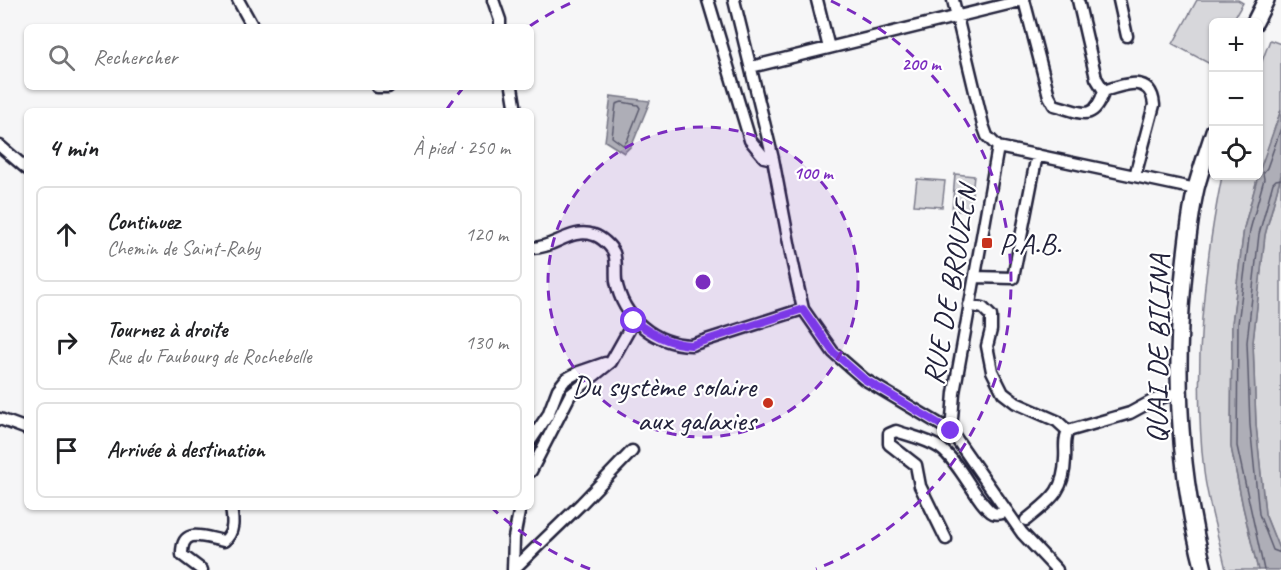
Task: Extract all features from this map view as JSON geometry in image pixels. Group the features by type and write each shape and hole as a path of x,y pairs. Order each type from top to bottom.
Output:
{"main road":[{"path":"1257,18 1266,0"},
{"name":"QUAI DE BILINA","path":"1204,570 1190,514 1184,473 1179,424 1179,392 1180,313 1186,249 1196,189 1209,147"}],"street":[{"path":"238,0 251,24"},
{"path":"493,0 500,24"},
{"path":"708,0 750,140 764,157 773,159"},
{"path":"734,0 773,159 803,309 833,352 864,379 951,431 1022,533 1057,570"},
{"path":"817,0 829,48"},
{"path":"952,0 983,125 987,136 998,147 1196,189"},
{"path":"751,67 1024,0 1049,96 1054,105 1082,113 1091,112 1099,107 1104,91 1096,78 1078,0"},
{"path":"1119,0 1127,36"},
{"path":"1104,91 1127,83 1147,88 1153,95 1154,105 1135,176"},
{"path":"512,90 516,108"},
{"path":"0,146 24,166"},
{"name":"RUE DE BROUZEN","path":"951,431 954,393 998,147"},
{"path":"975,277 1013,278 1037,155"},
{"path":"534,248 549,245 573,235 593,234 601,239 614,253 616,282 634,321 659,338 677,345 691,345 803,309"},
{"path":"969,305 983,308 991,316 991,330 987,346 992,372 1003,393 1016,403 1057,421 1068,431"},
{"path":"534,465 570,395 611,362 634,321"},
{"path":"534,436 548,415 558,389 566,379 579,372 611,362"},
{"path":"1026,520 1056,495 1064,477 1065,437 1068,431 1130,413 1154,400 1179,392"},
{"path":"0,419 24,428"},
{"path":"946,539 920,486 916,465 890,444 890,434 896,431 939,448 954,462 993,513 1000,514 1007,511"},
{"path":"513,570 632,451"},
{"path":"202,570 182,555 182,546 187,538 195,534 224,541 230,537 233,519 232,510"},
{"path":"513,570 514,538 519,510"}],"shaded area":[{"path":"1197,0 1238,0 1243,3 1234,18 1209,18 1209,63 1173,44"},
{"path":"1270,40 1281,44 1281,110 1263,163 1263,72 1263,58"},
{"path":"955,174 974,176 970,212 952,210"},
{"path":"1281,175 1281,554 1265,514 1256,425 1253,342 1265,235"},
{"path":"917,179 945,181 942,207 914,205"},
{"path":"1221,180 1257,180 1244,228 1232,324 1231,447 1258,570 1226,570 1204,472 1200,361 1205,286"}],"water":[{"path":"611,96 650,101 632,145 624,153 605,141"},
{"path":"1281,110 1281,175 1265,235 1253,342 1256,425 1265,514 1281,554 1281,570 1258,570 1231,447 1232,324 1244,228 1257,180 1263,180 1263,161"}],"place":[{"name":"P.A.B.","path":"987,243"},
{"name":"Du système solaire aux galaxies","path":"768,403"}],"route":[{"path":"634,321 659,338 677,345 691,345 803,309 833,352 864,379 951,431"}]}
